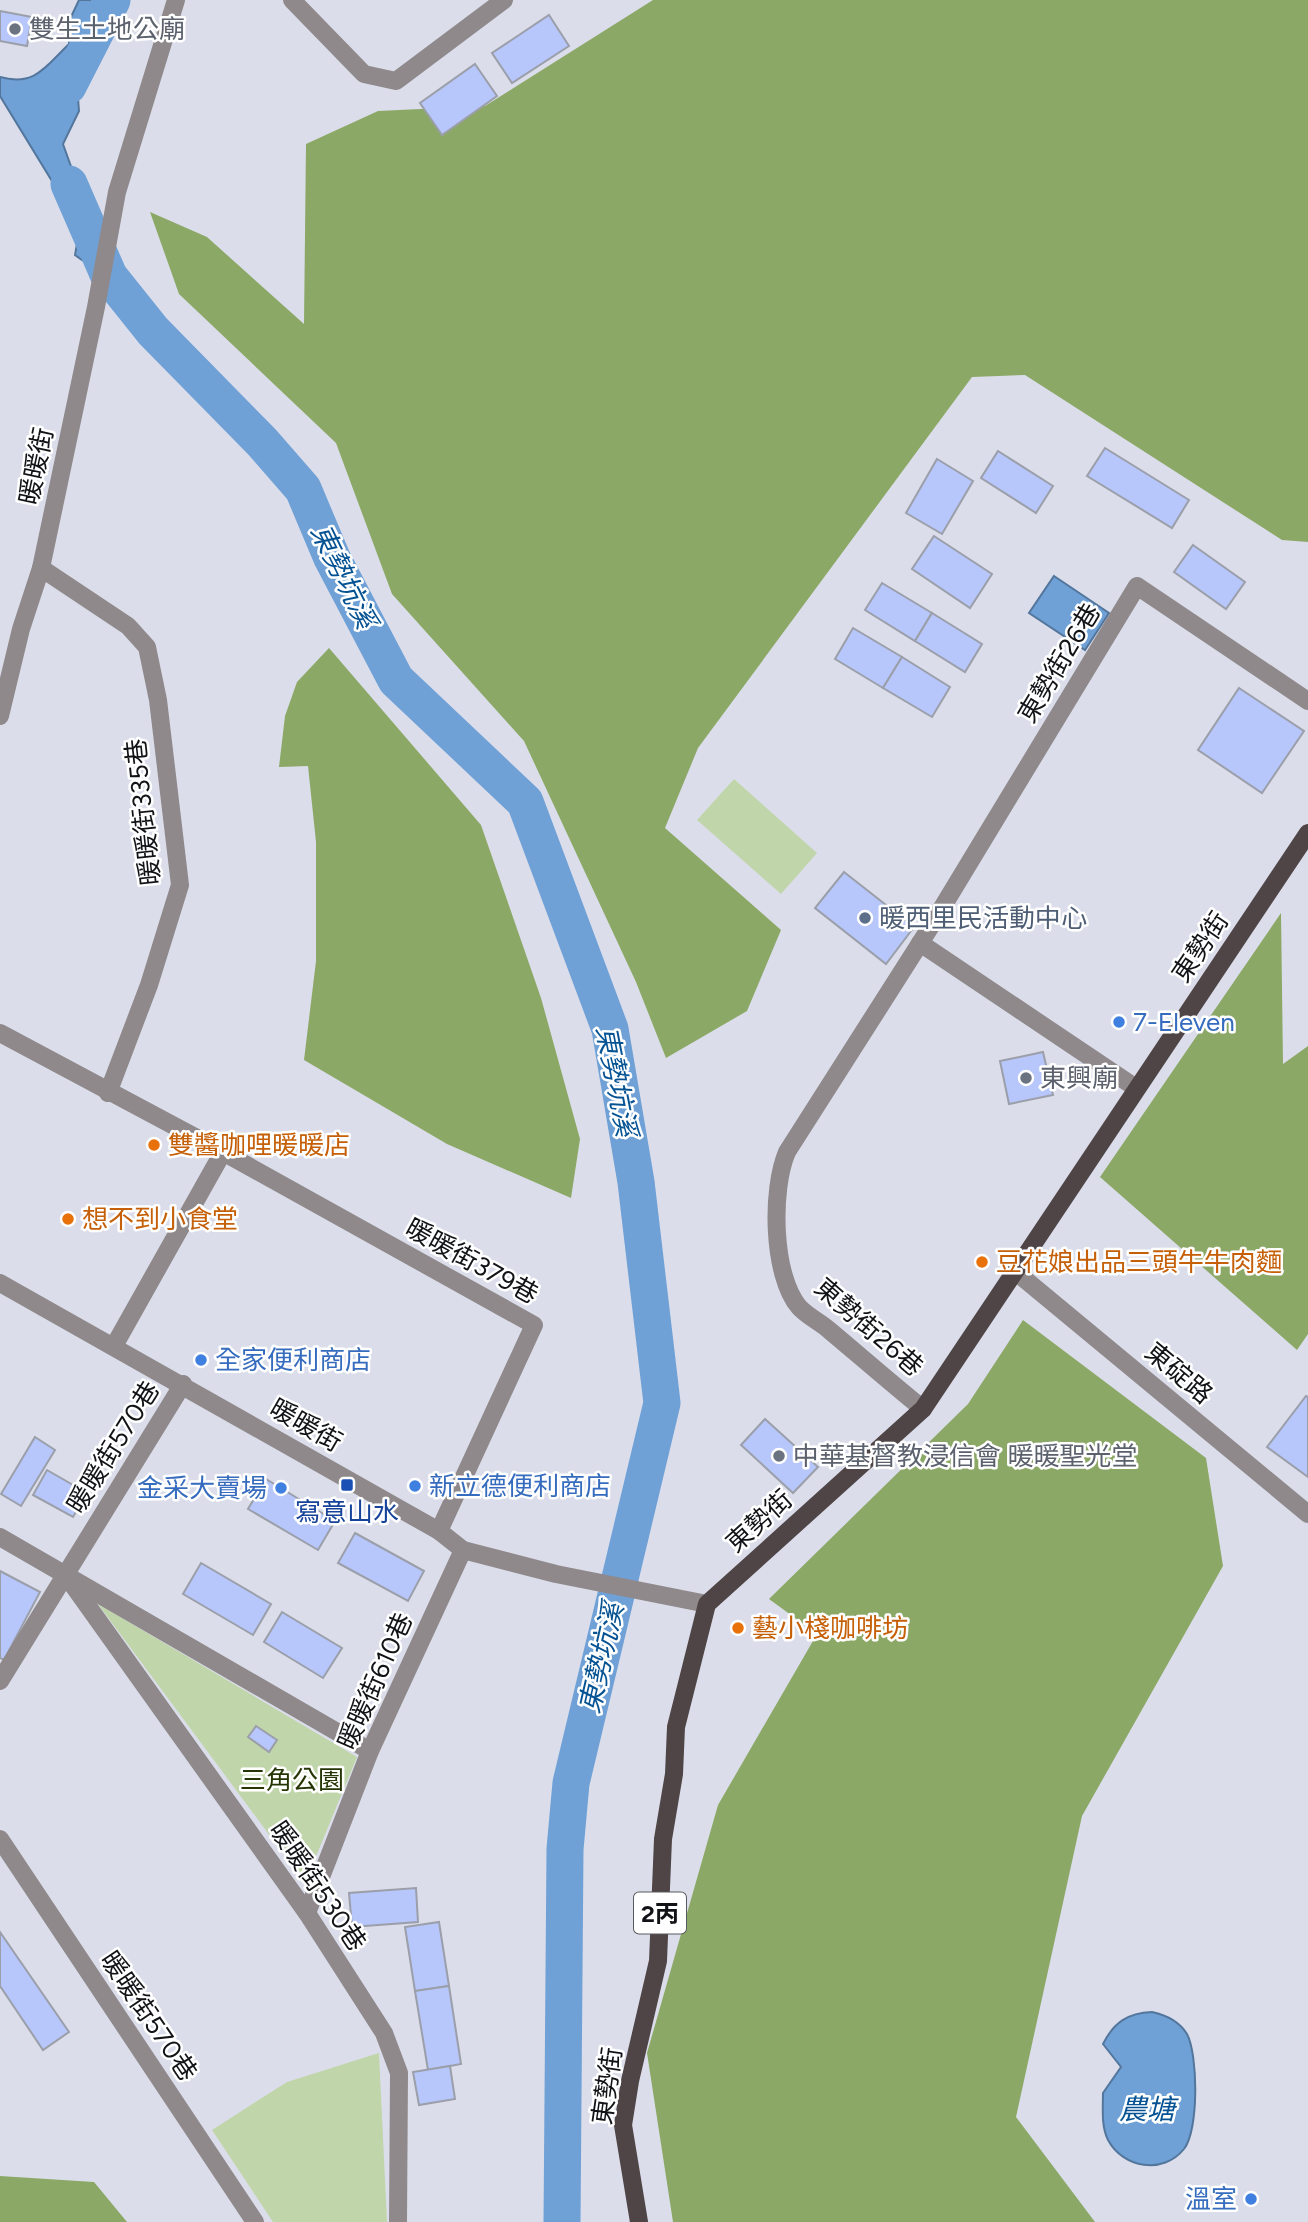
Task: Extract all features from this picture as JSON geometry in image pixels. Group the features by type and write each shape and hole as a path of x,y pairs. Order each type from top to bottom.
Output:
{"main road":[{"name":"東勢街","path":"639,2222 623,2125 630,2081 658,1961 663,1839 674,1774 676,1727 707,1604 923,1409 1308,832"}],"street":[{"name":"暖暖街","path":"0,716 21,629 41,568 96,307 117,192 176,0"},
{"path":"292,0 364,74 396,80 505,0"},
{"name":"暖暖街335巷","path":"41,568 128,626 147,646 159,713 180,885 149,985 108,1093"},
{"name":"東勢街26巷","path":"923,1409 799,1307 786,1282 778,1240 780,1169 787,1152 919,943 1137,586 1308,701"},
{"path":"919,943 1136,1088"},
{"name":"暖暖街379巷","path":"0,1033 223,1152 534,1325 439,1531"},
{"path":"114,1346 223,1152"},
{"name":"東碇路","path":"1016,1272 1308,1514"},
{"name":"暖暖街","path":"0,1283 439,1531 463,1550 556,1574 707,1604"},
{"name":"暖暖街570巷","path":"0,1681 183,1384"},
{"name":"暖暖街530巷","path":"0,1537 65,1574 307,1913 384,2033 399,2073 398,2222"},
{"name":"暖暖街610巷","path":"307,1913 370,1751 463,1550"},
{"path":"65,1574 370,1751"},
{"name":"暖暖街570巷","path":"0,1839 255,2222"}],"green space":[{"path":"653,0 1308,0 1308,542 1282,540 1025,375 972,377 698,748 665,828 781,930 747,1011 666,1058 636,982 524,741 392,594 336,443 179,294 150,212 207,237 304,324 306,144 378,111 485,106"},
{"path":"329,648 481,825 541,998 580,1139 571,1198 447,1144 304,1060 316,961 316,842 308,766 279,767 285,716 297,682"},
{"path":"734,779 817,853 781,894 697,820"},
{"path":"1281,913 1283,1064 1308,1046 1308,1334 1297,1350 1100,1177"},
{"path":"1023,1320 1206,1458 1223,1566 1082,1816 1016,2117 1095,2222 673,2222 647,2053 718,1805 817,1634 769,1599 968,1404"},
{"name":"三角公園","path":"98,1604 357,1757 305,1883"},
{"path":"379,2053 387,2222 273,2222 212,2130 287,2082"},
{"path":"0,2176 94,2182 127,2222 0,2222"}],"water":[{"path":"79,0 107,0 90,31 93,74 77,85 79,111 63,144 89,217 82,260 75,255 80,227 0,96 0,77 31,77 46,67 69,44 70,19"},
{"path":"1054,576 1109,613 1085,650 1029,613"},
{"name":"農塘","path":"1152,2012 1172,2019 1187,2034 1193,2058 1195,2092 1192,2126 1184,2149 1165,2162 1144,2165 1123,2157 1106,2135 1103,2123 1103,2093 1121,2067 1103,2044 1123,2020 1136,2014"}],"building":[{"name":"雙生土地公廟","path":"0,11 32,17 27,46 0,41"},
{"path":"549,15 569,46 512,83 492,53"},
{"path":"475,64 497,96 442,135 420,103"},
{"path":"1105,448 1189,500 1172,528 1087,476"},
{"path":"998,451 1053,486 1036,513 981,478"},
{"path":"937,459 973,481 942,534 906,513"},
{"path":"934,536 992,574 970,608 912,569"},
{"path":"1193,545 1245,582 1226,609 1174,572"},
{"path":"882,583 932,613 915,641 865,610"},
{"path":"932,613 982,644 965,672 915,641"},
{"path":"853,628 902,657 883,688 835,659"},
{"path":"902,657 950,687 932,717 883,688"},
{"path":"1239,688 1304,731 1262,793 1198,750"},
{"name":"暖西里民活動中心","path":"844,872 914,927 886,964 815,908"},
{"name":"東興廟","path":"1043,1052 1053,1095 1009,1104 1000,1061"},
{"path":"1306,1396 1308,1397 1308,1477 1267,1447"},
{"name":"中華基督教浸信會 暖暖聖光堂","path":"765,1419 818,1467 793,1493 741,1445"},
{"path":"35,1437 55,1450 21,1506 1,1494"},
{"path":"47,1470 87,1493 73,1517 33,1495"},
{"path":"266,1479 335,1521 318,1550 248,1509"},
{"path":"355,1533 424,1571 408,1601 338,1563"},
{"path":"201,1563 271,1604 253,1635 183,1594"},
{"path":"0,1571 40,1592 4,1660 0,1658"},
{"path":"282,1612 342,1648 323,1678 264,1642"},
{"path":"256,1726 277,1740 269,1752 248,1737"},
{"path":"416,1888 418,1922 352,1927 349,1893"},
{"path":"439,1922 449,1986 415,1991 405,1927"},
{"path":"0,1932 69,2032 43,2050 0,1986"},
{"path":"449,1986 461,2064 428,2070 415,1991"},
{"path":"450,2066 455,2099 419,2105 413,2072"}],"waterway":[{"path":"68,86 112,0"},
{"name":"東勢坑溪","path":"69,184 109,276 153,331 262,442 303,489 332,558 396,680 525,802 610,1029 636,1182 662,1403 571,1783 565,1849 562,2222"}],"place":[{"name":"雙生土地公廟","path":"15,29"},
{"name":"暖西里民活動中心","path":"865,918"},
{"name":"7-Eleven","path":"1119,1022"},
{"name":"東興廟","path":"1026,1078"},
{"name":"雙醬咖哩暖暖店","path":"154,1145"},
{"name":"想不到小食堂","path":"68,1219"},
{"name":"豆花娘出品三頭牛牛肉麵","path":"982,1262"},
{"name":"全家便利商店","path":"201,1360"},
{"name":"中華基督教浸信會 暖暖聖光堂","path":"779,1456"},
{"name":"寫意山水","path":"347,1485"},
{"name":"新立德便利商店","path":"415,1486"},
{"name":"金采大賣場","path":"281,1488"},
{"name":"藝小棧咖啡坊","path":"738,1628"},
{"name":"溫室","path":"1251,2199"}]}
